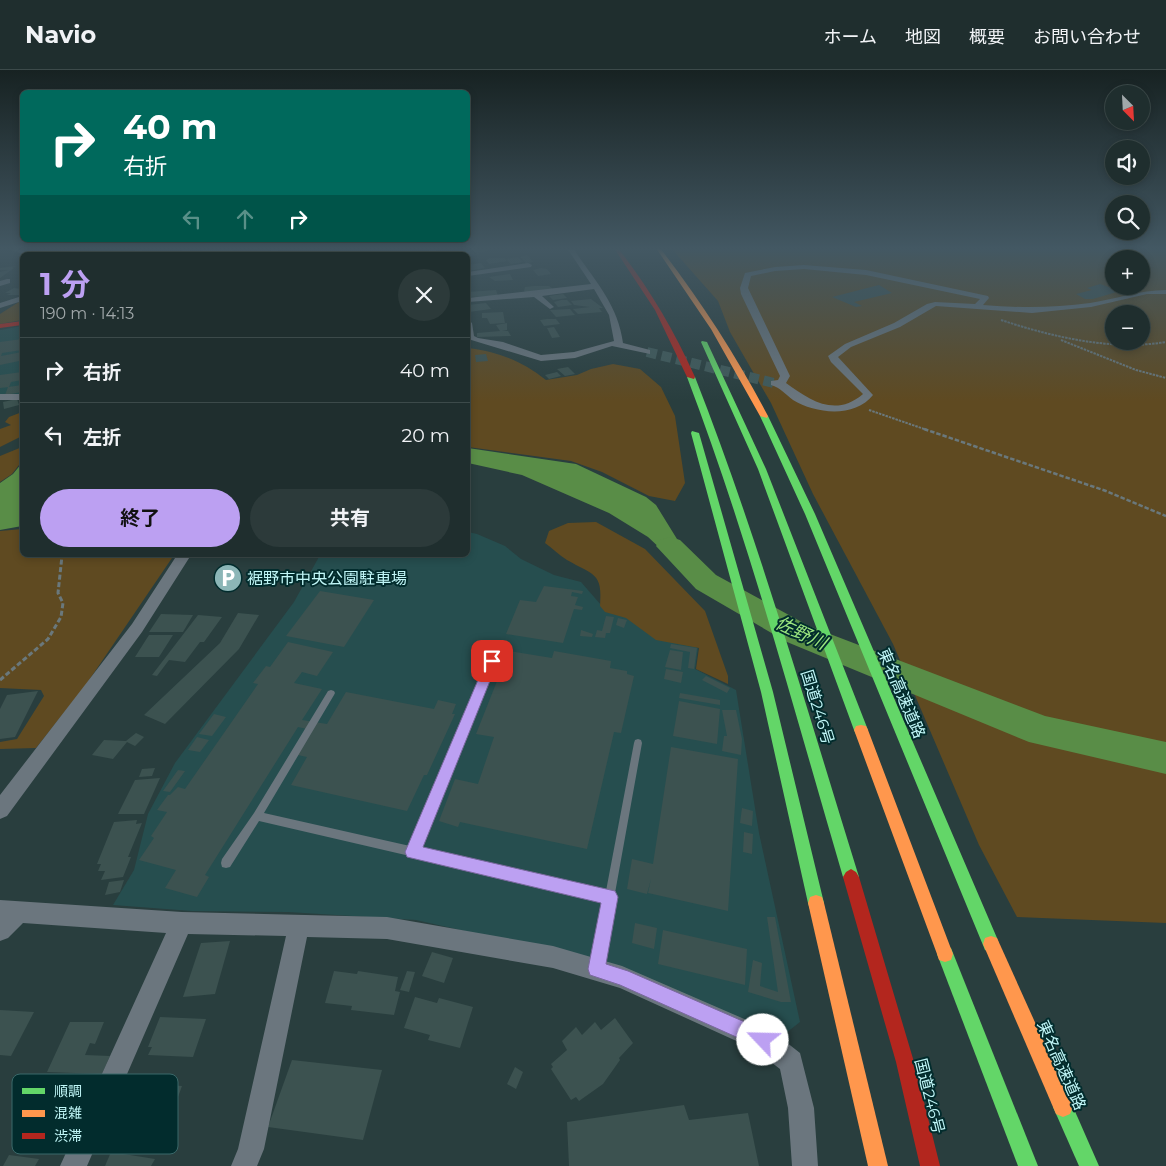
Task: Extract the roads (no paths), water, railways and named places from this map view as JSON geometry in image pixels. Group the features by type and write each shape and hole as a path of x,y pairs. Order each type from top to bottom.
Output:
{"main road":[{"path":"638,299 660,340"},
{"name":"国道246号","path":"651,299 670,330 692,378 734,492 801,706 876,957 918,1110 930,1166"},
{"name":"東名高速道路","path":"696,299 742,375 820,539 923,786 1089,1166"},
{"path":"0,326 20,323"},
{"path":"697,329 738,413 784,526 964,1006 1028,1166"},
{"path":"691,419 767,692 878,1166"}],"street":[{"path":"0,306 19,299"},
{"path":"542,299 550,307"},
{"path":"607,299 618,325 619,344"},
{"path":"748,299 785,376 777,383 798,398 812,403 839,408 856,406 868,395 861,384 836,363 833,356 845,345 899,324 924,307 935,304 956,304 976,308 1032,311 1090,305 1116,299"},
{"path":"976,308 984,299"},
{"path":"470,337 474,340 500,344 532,357 575,355 606,344 619,344 648,352"},
{"path":"0,397 20,397"},
{"path":"0,810 137,628 183,557"},
{"path":"0,930 9,912 182,922 387,928 553,957 596,969 622,977 763,1040 791,1062 801,1108 805,1166"},
{"path":"114,1074 182,922"},
{"path":"244,1166 251,1149 299,925"},
{"path":"73,1166 78,1154"}],"lane":[{"path":"413,852 499,644"},
{"path":"226,863 258,816 330,693"},
{"path":"596,969 638,743"},
{"path":"258,816 610,897"}],"waterway":[{"name":"佐野川","path":"670,546 706,582 798,634 1042,731 1166,758"}],"tunnel":[{"path":"647,352 774,383"}],"place":[{"name":"裾野市中央公園駐車場","path":"228,578"}]}
